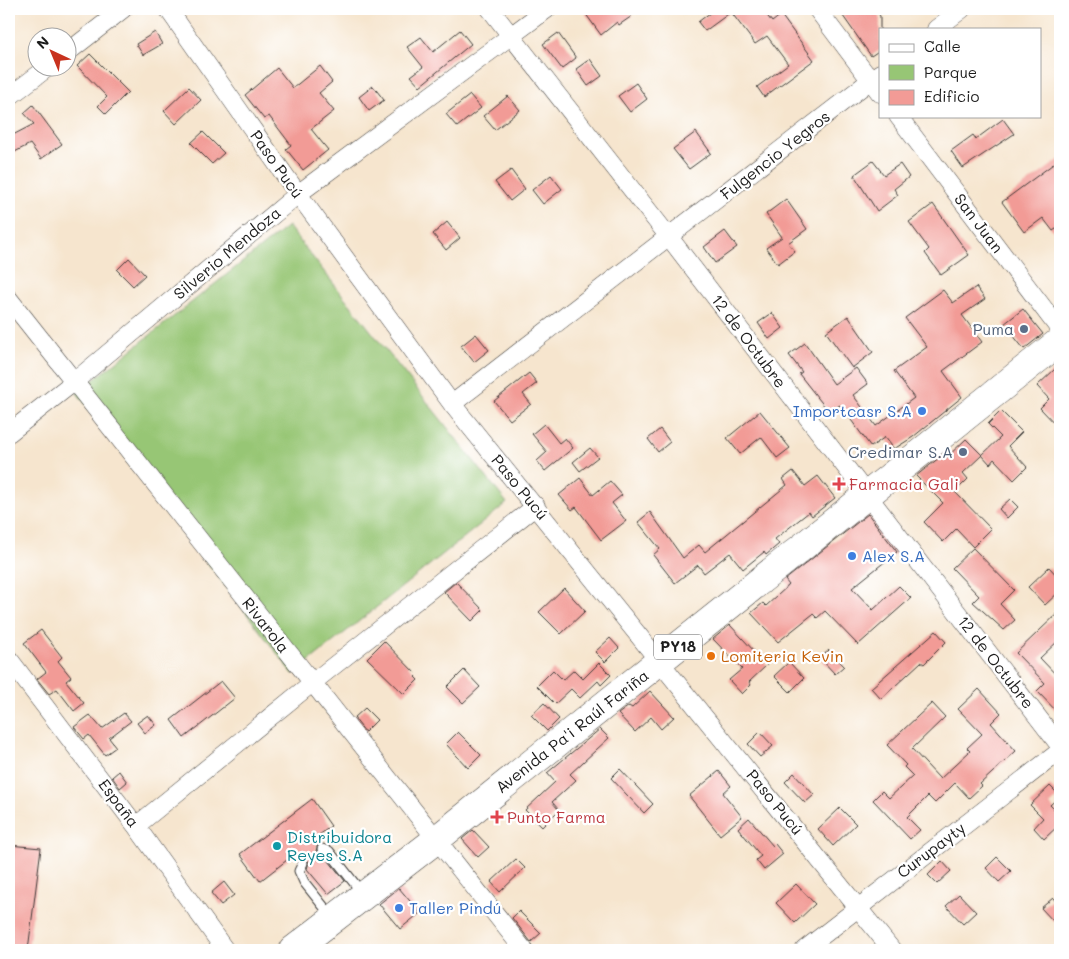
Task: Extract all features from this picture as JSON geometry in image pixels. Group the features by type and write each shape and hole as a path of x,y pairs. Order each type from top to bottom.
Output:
{"highway":[{"name":"Avenida Pa'i Raúl Fariña","path":"293,950 437,839 1060,341"}],"street":[{"path":"78,44 123,9"},
{"name":"Paso Pucú","path":"168,9 298,194 452,404 859,906 892,950"},
{"name":"12 de Octubre","path":"490,9 669,237 1060,746"},
{"name":"Silverio Mendoza","path":"9,433 75,381 298,194 548,9"},
{"path":"817,9 877,82"},
{"path":"937,28 962,9"},
{"path":"9,98 34,78"},
{"name":"Fulgencio Yegros","path":"452,404 669,237 877,82"},
{"name":"San Juan","path":"900,118 1060,330"},
{"name":"Rivarola","path":"9,299 524,950"},
{"path":"136,826 312,683 536,506"},
{"name":"España","path":"9,659 136,826 225,950"},
{"name":"Curupayty","path":"804,950 1060,751"}],"lane":[{"path":"322,849 329,851 364,896"},
{"path":"303,863 300,872 304,882 333,919"}],"green space":[{"path":"288,226 507,503 293,674 77,393"}],"building":[{"path":"591,9 627,9 632,16 619,25 617,22 601,35 585,13"},
{"path":"715,9 762,9 772,22 781,15 814,60 764,97 757,87 788,64 767,36 755,44 731,12 705,31 698,22"},
{"path":"838,9 875,9 880,16 879,51 871,56"},
{"path":"460,30 471,44 420,86 411,76 423,67 407,47 421,37 433,52"},
{"path":"155,32 162,44 143,55 136,44"},
{"path":"558,33 576,58 562,69 543,44"},
{"path":"90,54 128,92 106,114 98,106 107,97 78,65"},
{"path":"590,59 602,76 588,86 576,69"},
{"path":"320,66 332,82 319,93 334,111 311,129 328,150 303,170 286,149 291,145 269,116 264,119 245,95 277,68 293,88"},
{"path":"636,83 647,99 630,112 618,96"},
{"path":"373,86 384,100 369,111 359,97"},
{"path":"189,87 201,100 176,124 164,111"},
{"path":"470,95 481,108 457,127 446,114"},
{"path":"508,96 520,110 495,130 483,116"},
{"path":"33,105 62,144 41,159 30,144 9,155 9,137 34,124 24,113"},
{"path":"1003,119 1014,134 963,168 951,151 973,135 976,139"},
{"path":"203,132 224,153 212,164 191,143"},
{"path":"696,132 711,153 689,169 673,149"},
{"path":"1060,159 1060,226 1053,231 1043,218 1024,232 1002,202"},
{"path":"873,161 884,175 900,164 909,177 894,189 898,195 877,211 854,175"},
{"path":"511,170 525,189 510,201 495,182"},
{"path":"551,175 562,189 543,204 532,190"},
{"path":"786,199 807,229 788,243 795,251 778,264 766,248 782,237 766,214"},
{"path":"933,204 969,255 941,275 925,253 929,249 909,222"},
{"path":"447,222 460,238 446,250 433,234"},
{"path":"725,231 737,247 715,263 704,247"},
{"path":"129,258 145,275 133,286 117,270"},
{"path":"976,287 985,299 962,315 982,342 943,371 962,397 913,437 894,449 885,437 871,447 840,405 829,412 799,374 802,372 789,355 805,343 834,384 856,368 868,384 853,395 876,426 914,398 894,371 927,347 905,318 943,290 953,303"},
{"path":"1023,309 1043,334 1024,349 1004,324"},
{"path":"772,313 783,328 769,339 758,323"},
{"path":"848,316 873,352 852,368 826,332"},
{"path":"476,334 489,350 474,362 461,346"},
{"path":"1055,369 1060,374 1060,429 1040,408 1049,399 1037,386"},
{"path":"529,373 537,383 523,394 531,404 510,420 494,401"},
{"path":"760,411 790,448 777,458 761,437 740,454 727,438"},
{"path":"1001,411 1022,432 1008,446 1027,467 1014,480 994,459 990,464 982,455 1001,437 988,424"},
{"path":"544,424 559,443 565,438 573,448 545,471 537,461 547,452 532,434"},
{"path":"660,429 670,442 658,452 648,439"},
{"path":"966,439 982,455 963,473 968,479 955,492 991,529 973,547 956,529 943,542 924,522 943,503 916,476 944,454 947,457"},
{"path":"590,448 598,457 580,471 573,462"},
{"path":"793,471 805,486 818,476 835,498 812,516 809,512 775,539 779,544 766,555 764,552 743,569 730,553 704,573 698,565 675,583 653,555 660,549 638,522 650,512 683,558 699,545 705,552 787,485 783,479"},
{"path":"580,478 593,495 610,481 622,495 612,503 626,521 601,540 576,507 572,510 559,495"},
{"path":"1010,499 1018,507 1007,518 999,509"},
{"path":"868,514 897,552 852,588 873,610 899,586 911,598 858,645 825,611 817,618 813,614 778,642 751,613 763,603 766,606 789,585 785,580"},
{"path":"973,548 1014,590 1000,604 1015,620 1004,630 973,602 979,596 952,568"},
{"path":"1049,567 1060,579 1060,591 1045,605 1028,587"},
{"path":"456,582 483,610 472,621 444,592"},
{"path":"564,588 585,611 561,634 539,612"},
{"path":"1060,611 1060,639 1040,658 1060,679 1060,715 1037,691 1045,683 1016,653"},
{"path":"730,625 767,665 749,682 751,685 742,694 729,680 742,669 713,639"},
{"path":"41,630 62,657 58,661 71,677 66,681 84,703 74,711 57,689 49,694 37,679 46,672 24,643"},
{"path":"936,631 946,642 924,664 921,662 881,699 871,688"},
{"path":"610,638 619,648 605,662 595,652"},
{"path":"384,641 417,675 415,677 418,680 404,694 367,658"},
{"path":"829,650 844,666 835,674 820,658"},
{"path":"789,662 804,678 790,692 774,676"},
{"path":"599,663 611,675 601,685 598,681 580,698 571,689 555,704 537,686 553,670 563,680 574,670 583,679"},
{"path":"464,670 480,687 463,703 447,687"},
{"path":"221,681 235,698 184,738 171,720"},
{"path":"979,689 1001,713 991,723 1016,751 980,784 982,786 969,798 955,783 935,803 928,796 907,817 920,830 910,839 873,800 882,791 889,798 913,776 904,767 906,765 887,745 932,703 945,717 912,749 940,779 970,751 967,748 982,734 958,709"},
{"path":"650,691 674,717 661,729 651,717 635,732 618,714 629,706 632,708"},
{"path":"544,703 559,719 547,731 531,715"},
{"path":"365,708 377,720 365,732 354,718"},
{"path":"124,713 131,721 109,738 116,747 105,755 89,735 84,739 74,727 90,715 102,729"},
{"path":"148,715 156,725 145,733 137,723"},
{"path":"600,729 609,738 570,774 576,780 552,802 559,810 542,827 525,810 555,782 547,773"},
{"path":"458,732 481,755 468,768 446,744"},
{"path":"760,732 773,746 760,757 748,744"},
{"path":"620,769 653,804 644,813 611,778"},
{"path":"119,771 127,782 120,788 112,777"},
{"path":"719,771 731,786 723,793 742,817 720,835 689,796"},
{"path":"794,773 814,795 805,803 785,782"},
{"path":"1050,786 1060,796 1050,805 1060,815 1060,824 1044,839 1034,828 1043,818 1030,805"},
{"name":"Distribuidora Reyes S.A","path":"312,799 331,826 314,839 318,844 316,851 325,856 345,881 328,894 307,869 309,862 305,857 299,858 296,853 260,881 240,854"},
{"path":"840,808 856,824 833,846 818,829"},
{"path":"749,818 773,846 775,844 783,854 764,870 756,860 761,856 738,828"},
{"path":"473,830 489,847 478,857 462,839"},
{"path":"9,845 41,848 28,950 9,950"},
{"path":"997,857 1011,871 999,882 986,868"},
{"path":"516,859 525,868 500,892 491,882"},
{"path":"942,861 951,871 937,884 928,875"},
{"path":"224,882 234,895 221,905 211,893"},
{"path":"796,884 815,904 795,923 776,903"},
{"name":"Taller Pindú","path":"399,888 420,913 400,929 379,904"},
{"path":"959,894 976,912 963,924 946,906"},
{"path":"1053,898 1060,906 1060,916 1054,922 1041,908"},
{"path":"519,911 541,933 531,942 512,918"}],"place":[{"name":"Puma","path":"1024,329"},
{"name":"Importcasr S.A","path":"922,411"},
{"name":"Credimar S.A","path":"963,452"},
{"name":"Farmacia Gali","path":"839,484"},
{"name":"Alex S.A","path":"852,556"},
{"name":"Lomiteria Kevin","path":"711,656"},
{"name":"Punto Farma","path":"497,817"},
{"name":"Distribuidora Reyes S.A","path":"277,846"},
{"name":"Taller Pindú","path":"399,908"}]}
